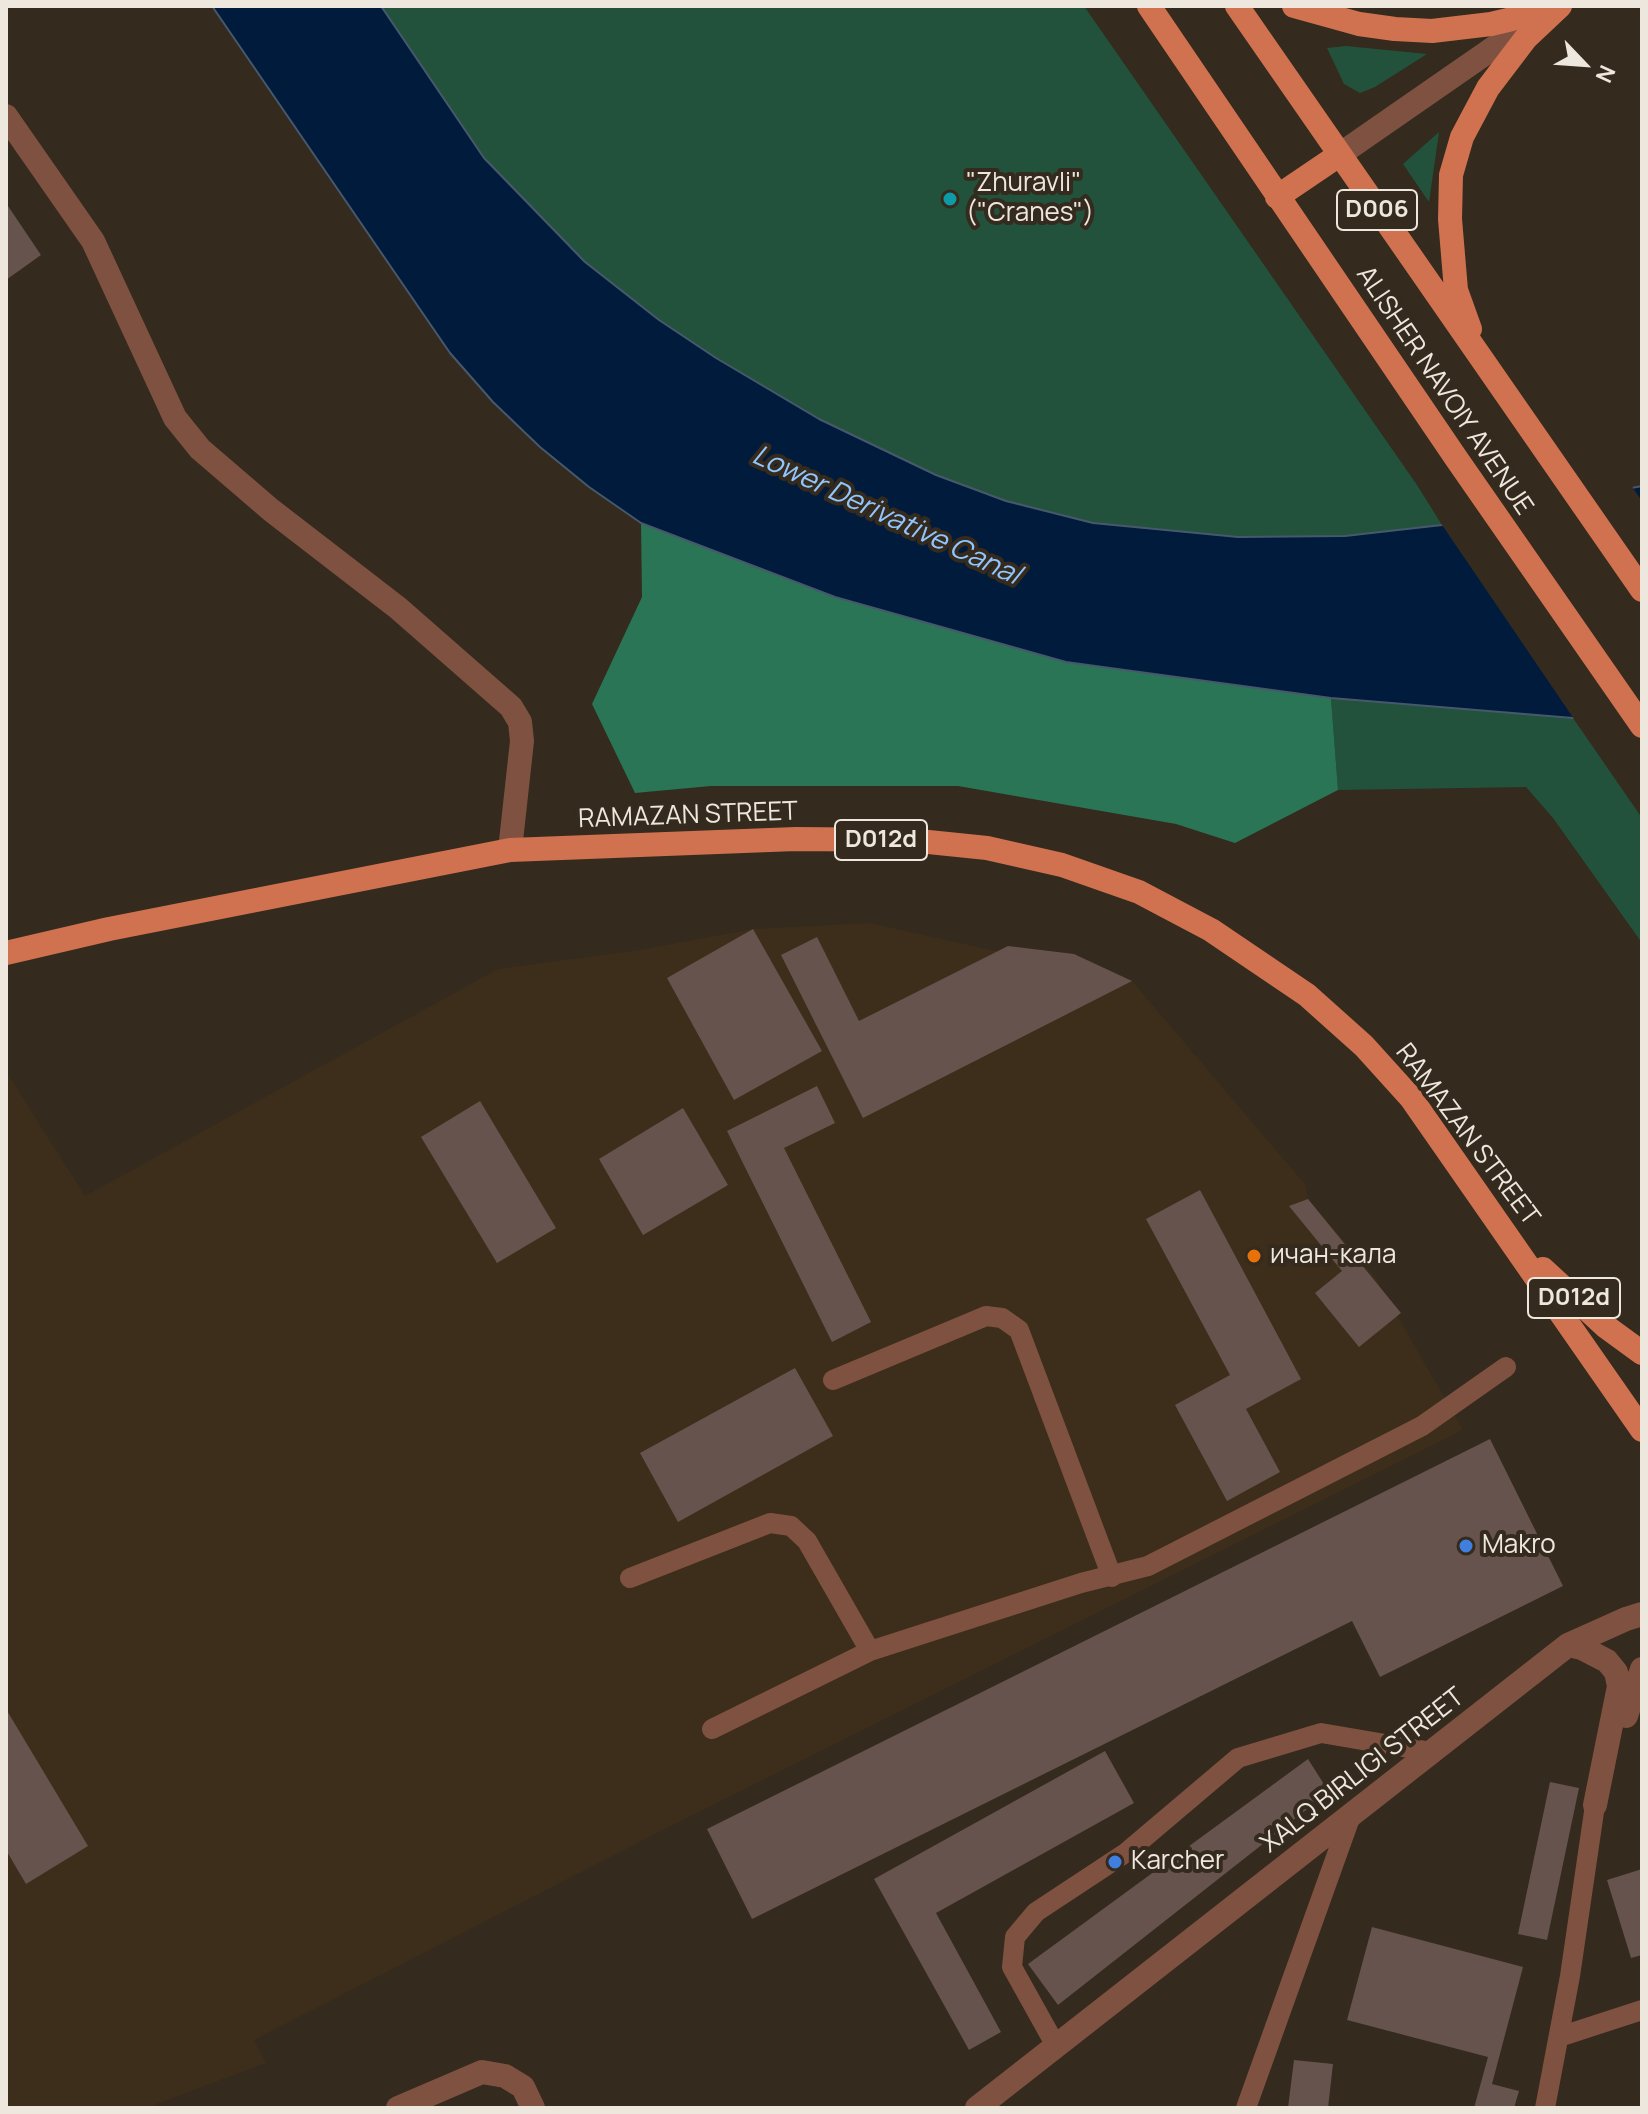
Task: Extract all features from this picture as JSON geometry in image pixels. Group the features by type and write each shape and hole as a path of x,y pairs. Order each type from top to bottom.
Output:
{"main road":[{"name":"ALISHER NAVOIY AVENUE","path":"1149,6 1642,726"},
{"name":"ALISHER NAVOIY AVENUE","path":"1237,6 1642,590"},
{"path":"1294,6 1359,24 1432,31 1491,24 1543,6"},
{"path":"1485,364 1456,290 1450,219 1451,175 1462,137 1488,88 1526,38 1557,6"},
{"path":"1277,197 1339,155"},
{"name":"RAMAZAN STREET","path":"6,953 109,929 510,850 796,839 909,840 950,843 1025,856 1100,877 1152,898 1211,930 1307,995 1338,1021 1411,1098 1642,1430"},
{"name":"D012d","path":"1510,1238 1595,1317 1642,1353"}],"street":[{"path":"1339,155 1557,6"},
{"path":"6,116 93,241 175,418 200,449 271,510 398,608 511,707 520,722 522,741 510,850"},
{"name":"XALQ BIRLIGI STREET","path":"977,2108 1568,1645 1642,1614"},
{"path":"1568,1645 1582,1648 1607,1661 1616,1672 1619,1686 1595,1805"},
{"path":"1595,1805 1642,1669"},
{"path":"398,2108 482,2072 505,2076 523,2087 533,2108"}],"lane":[{"path":"833,1380 986,1316 1002,1318 1019,1330 1112,1577"},
{"path":"712,1729 870,1651 1081,1583 1148,1566 1422,1426 1506,1367"},
{"path":"630,1578 770,1523 791,1526 807,1541 870,1651"},
{"path":"1056,2046 1012,1967 1015,1937 1036,1912 1127,1852 1238,1758 1321,1733 1432,1752"},
{"path":"1545,2108 1595,1805"},
{"path":"1246,2108 1350,1818"},
{"path":"1559,2037 1642,2010"}],"shaded area":[{"path":"869,923 1132,981 1305,1184 1308,1199 1375,1277 1463,1430 665,1829 254,2040 266,2063 146,2108 6,2108 6,1071 85,1196 498,969 640,950 753,929"}],"green space":[{"path":"381,6 1084,6 1442,525 1345,536 1238,537 1093,523 1006,501 936,475 819,419 659,320 585,262 484,158"},
{"path":"1346,46 1427,54 1360,93 1344,84 1327,48"},
{"path":"1439,132 1429,202 1403,164"},
{"path":"641,523 845,600 1066,662 1331,698 1338,790 1235,843 1176,824 958,786 711,786 635,793 592,704 642,597"},
{"path":"1331,698 1573,718 1642,818 1642,943 1553,818 1526,787 1338,790"}],"water":[{"name":"Lower Derivative Canal","path":"212,6 381,6 484,158 585,262 659,320 819,419 936,475 1006,501 1093,523 1238,537 1345,536 1442,525 1642,486 1642,716 1573,718 1331,698 1066,662 835,597 641,523 589,487 540,447 493,402 450,353"}],"pier":[{"path":"1631,485 1642,501 1642,720 1576,722 1440,522"}],"building":[{"path":"6,203 41,255 6,280"},
{"path":"753,929 822,1051 734,1100 667,978"},
{"path":"817,937 859,1021 1008,946 1074,954 1132,981 863,1118 781,955"},
{"path":"817,1086 835,1123 784,1148 871,1322 832,1342 727,1131"},
{"path":"480,1101 556,1228 497,1263 421,1137"},
{"path":"683,1108 728,1185 643,1235 599,1159"},
{"path":"1200,1190 1301,1379 1246,1409 1280,1472 1227,1501 1175,1405 1230,1375 1146,1219"},
{"path":"1308,1199 1401,1313 1359,1347 1315,1293 1342,1271 1289,1206"},
{"path":"795,1368 833,1436 678,1522 640,1453"},
{"path":"1490,1439 1563,1586 1380,1677 1352,1621 752,1919 707,1829"},
{"path":"6,1709 88,1846 26,1884 6,1850"},
{"path":"1105,1751 1134,1803 936,1913 1001,2032 969,2050 874,1879"},
{"path":"1308,1759 1329,1792 1058,2005 1028,1964"},
{"path":"1550,1782 1579,1788 1547,1940 1518,1934"},
{"path":"1642,1869 1642,1955 1631,1958 1607,1880"},
{"path":"1372,1927 1523,1967 1492,2084 1519,2091 1514,2108 1474,2108 1488,2057 1347,2020"},
{"path":"1294,2060 1333,2064 1328,2108 1288,2108"}],"place":[{"name":"\"Zhuravli\" (\"Cranes\")","path":"950,199"},
{"name":"ичан-кала","path":"1254,1256"},
{"name":"Makro","path":"1466,1546"},
{"name":"Karcher","path":"1115,1862"}]}
